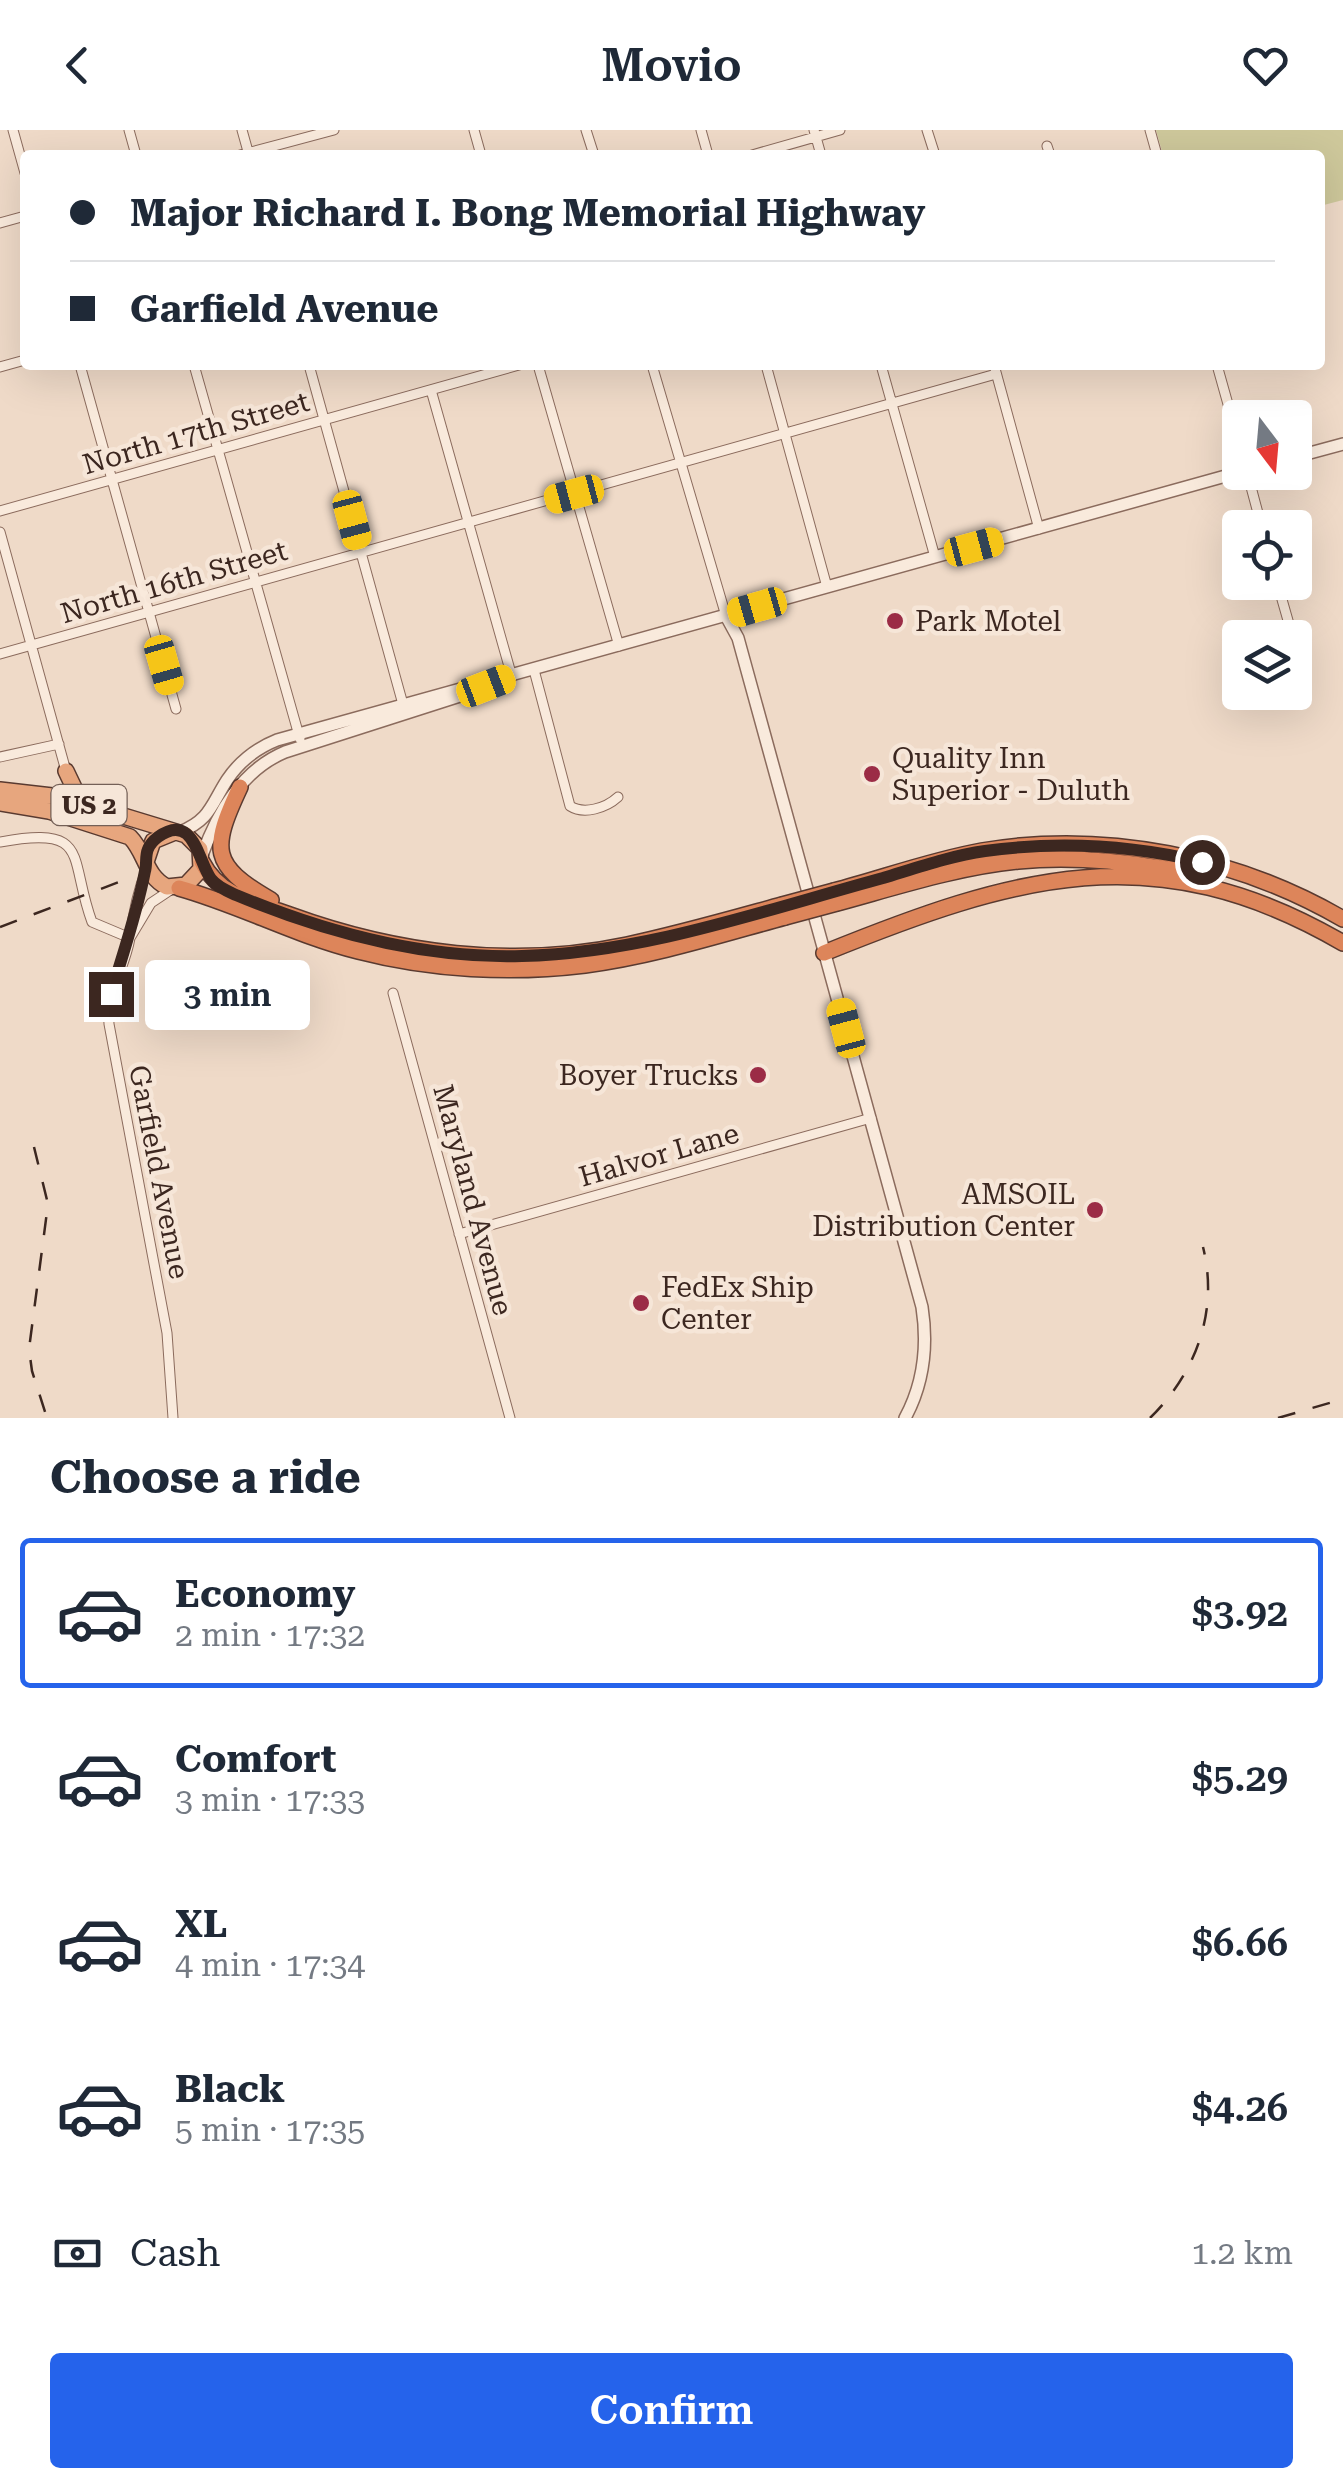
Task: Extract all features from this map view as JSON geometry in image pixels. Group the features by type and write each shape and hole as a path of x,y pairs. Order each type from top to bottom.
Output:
{"highway":[{"path":"42,794 58,788 66,771"},
{"path":"66,771 78,794 93,806"},
{"path":"240,787 221,836 223,863 237,880 309,922"},
{"name":"US 2","path":"0,790 42,794 93,806 178,832 192,838 220,887 309,922 395,946 467,955 525,956 626,946 784,911"},
{"name":"US 2","path":"0,804 50,811 118,832 134,840 154,880 304,935 422,964 472,968 583,965 651,953 982,852 1045,846 1112,846 1173,855 1238,871 1343,919"},
{"path":"146,865 154,840 178,832"},
{"path":"177,888 192,881 202,859"},
{"name":"US 2","path":"835,897 1017,861 1110,860 1233,884 1297,910 1343,935"},
{"path":"824,952 984,895 1033,883 1098,876 1170,880 1235,894 1292,916 1343,943"}],"street":[{"path":"13,130 20,155"},
{"path":"261,150 334,130"},
{"path":"767,150 840,130"},
{"path":"81,370 176,709"},
{"path":"195,370 302,746"},
{"path":"310,370 404,710"},
{"name":"North 17th Street","path":"0,511 501,370"},
{"path":"539,370 619,646"},
{"path":"653,370 726,616 738,638 924,1321 922,1372 905,1418"},
{"path":"767,370 828,587"},
{"path":"882,370 935,557"},
{"name":"North 16th Street","path":"0,654 892,404 992,370"},
{"path":"995,370 1039,528"},
{"path":"1218,370 1227,400"},
{"path":"431,390 512,677"},
{"path":"1312,452 1343,444"},
{"path":"202,859 219,815 240,787 267,761 302,746 534,670 1222,478"},
{"path":"0,532 66,771"},
{"path":"534,670 570,806 582,811 607,805 618,797"},
{"path":"178,832 205,819 230,775 267,744 298,733 404,710"},
{"path":"0,758 59,744"},
{"path":"0,842 44,836 66,844 77,858 92,922 130,938"},
{"name":"Garfield Avenue","path":"130,938 146,865"},
{"name":"Garfield Avenue","path":"172,1418 167,1333 109,1024 111,994 130,938 151,904 177,888"},
{"name":"Maryland Avenue","path":"392,994 510,1418"},
{"name":"Halvor Lane","path":"459,1234 870,1118"}],"shaded area":[{"path":"1156,130 1343,130 1343,200 1325,205 1325,150 1162,150"}],"railway":[{"path":"0,927 119,882"},
{"path":"34,1147 48,1204 29,1349 47,1418"},
{"path":"1150,1418 1180,1381 1200,1340 1208,1294 1203,1247"},
{"path":"1278,1418 1343,1399"}],"place":[{"name":"Park Motel","path":"895,621"},
{"name":"Quality Inn Superior - Duluth","path":"872,774"},
{"name":"Boyer Trucks","path":"758,1075"},
{"name":"AMSOIL Distribution Center","path":"1095,1210"},
{"name":"FedEx Ship Center","path":"641,1303"}],"route":[{"path":"111,994 130,938 147,868 146,854 154,840 167,832 180,832 192,838 208,875 217,885 265,906 395,946 494,956 626,946 982,852 1045,846 1112,846 1202,862"}]}
